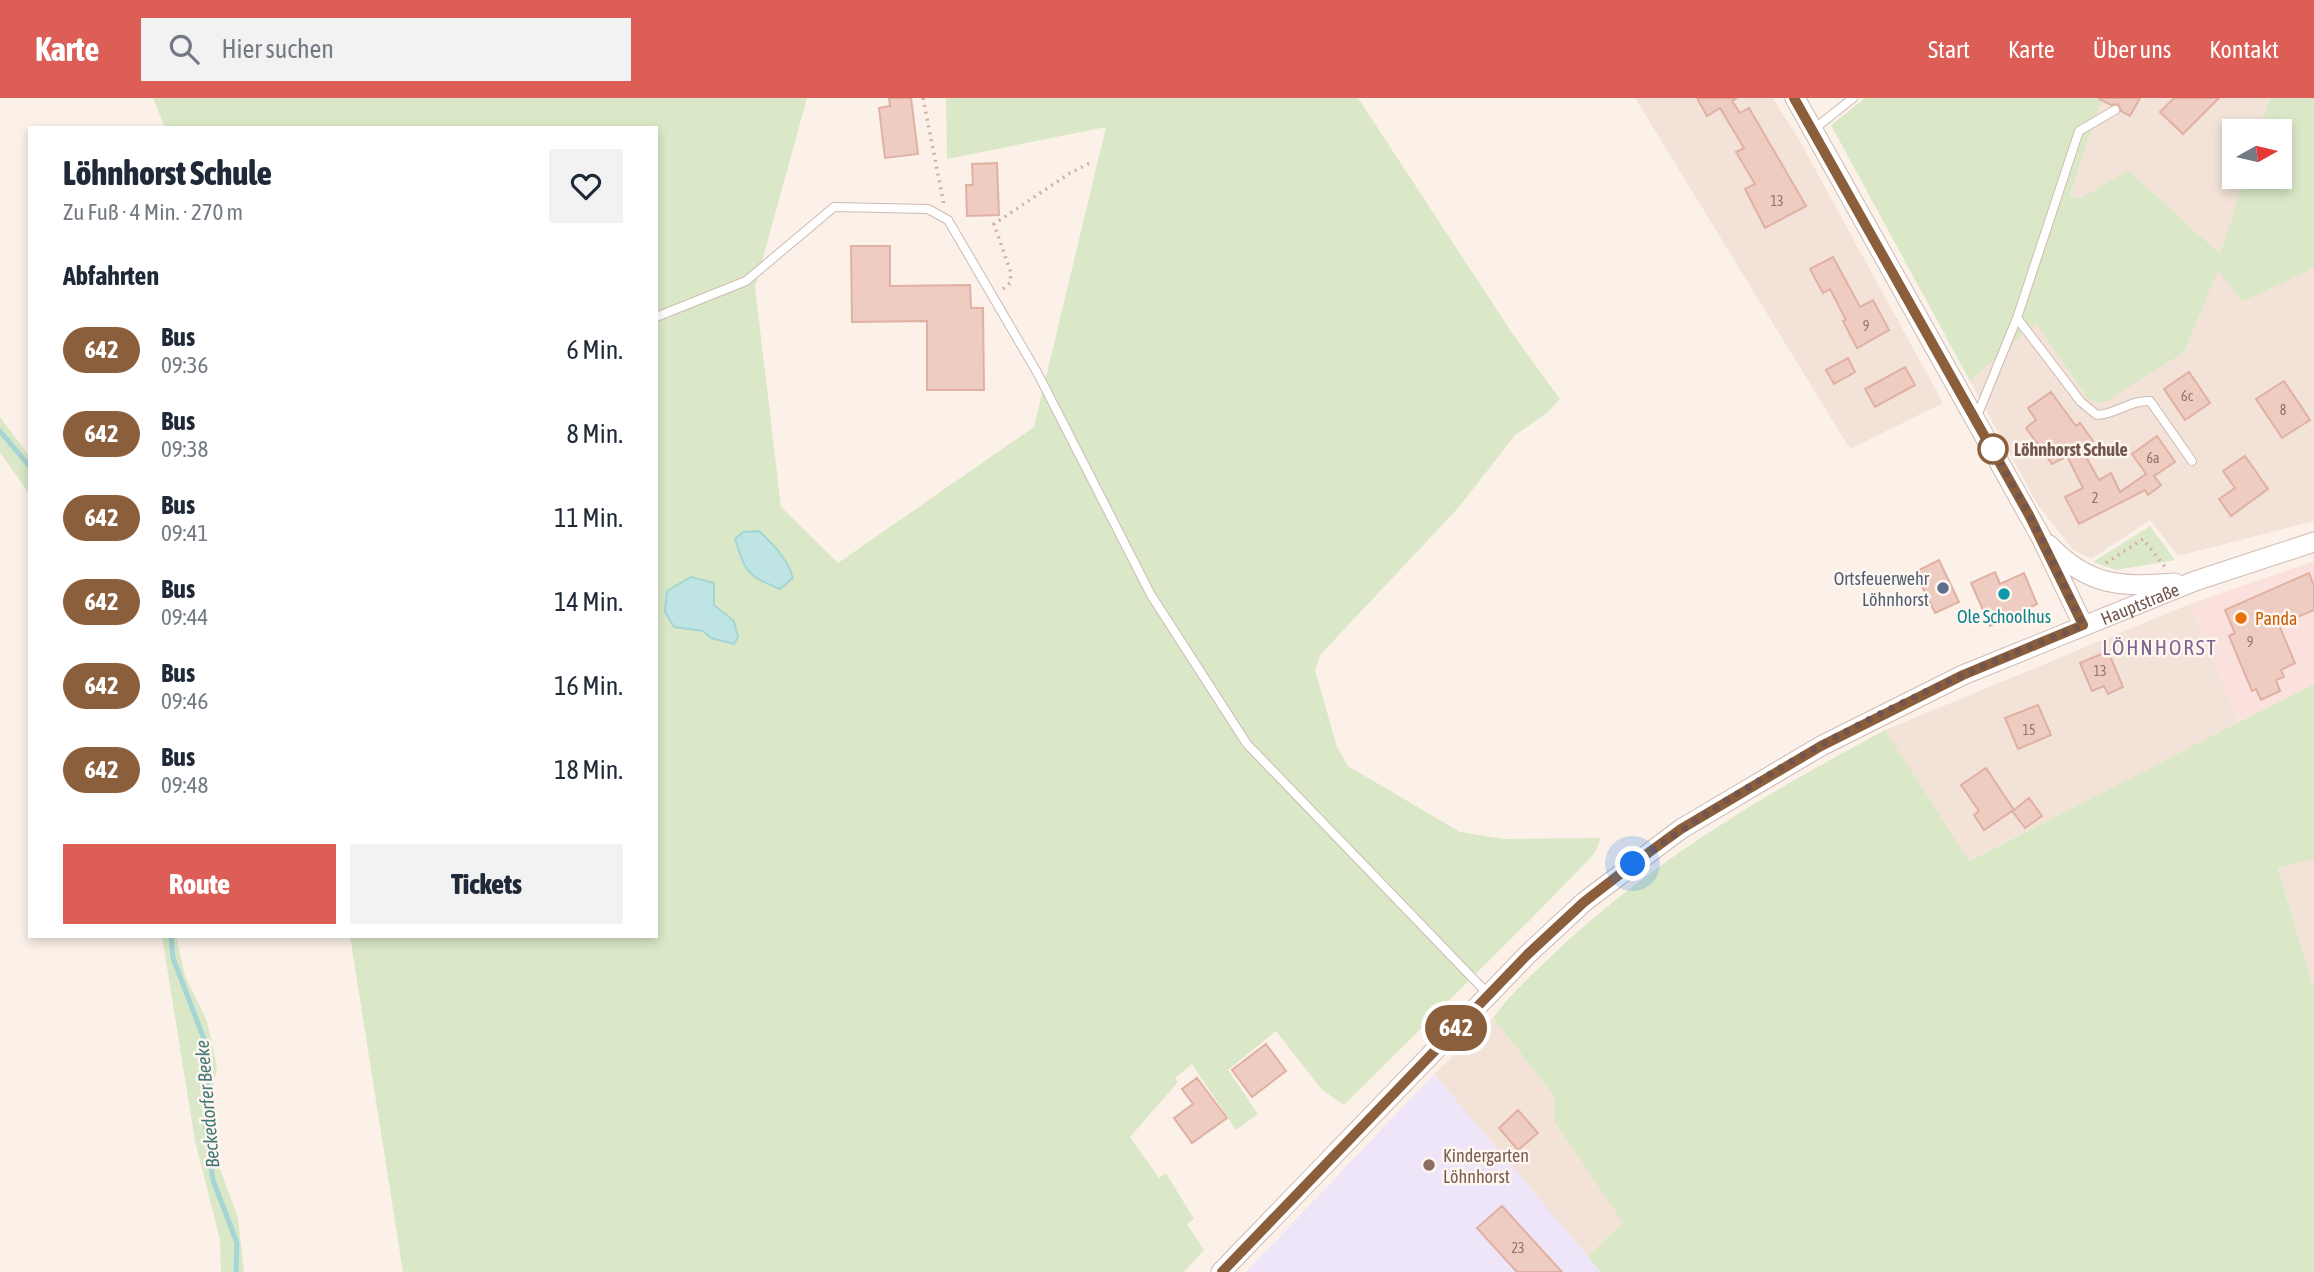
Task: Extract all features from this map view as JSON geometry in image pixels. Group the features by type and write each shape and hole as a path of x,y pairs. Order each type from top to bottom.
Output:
{"street":[{"path":"1794,98 2041,537 2083,625"},
{"path":"2041,537 2060,557 2087,576 2106,582 2186,582"},
{"name":"Hauptstraße","path":"1222,1272 1488,994 1584,902 1692,822 1821,746 1963,675 2186,582 2314,542"}],"lane":[{"path":"1814,130 1853,98"},
{"path":"1976,419 2017,318 2079,131 2115,110"},
{"path":"658,316 746,281 834,207 928,209 948,220 1038,374 1151,595 1247,744 1488,994"},
{"path":"2017,318 2081,402 2097,415 2110,415 2137,401 2150,401 2192,461"}],"path":[{"path":"923,98 948,220"},
{"path":"993,297 1010,283 1011,273 994,224 1070,173 1092,162"},
{"path":"2087,576 2143,539 2186,582"}],"shaded area":[{"path":"1635,98 1773,98 1798,138 1943,403 1850,449"},
{"path":"2102,98 2270,98 2263,119 2222,119 2222,189 2241,189 2220,254 2128,170 2081,198 2070,197"},
{"path":"2314,268 2314,521 2178,556 2150,520 2091,559 2073,550 2038,505 1970,381 2037,323 2088,399 2184,352 2218,269 2242,302"},
{"path":"2314,561 2314,684 2239,723 2190,604"},
{"path":"2190,604 2239,723 1968,861 1885,730"},
{"path":"2314,859 2314,990 2278,867"},
{"path":"1493,1018 1555,1097 1554,1121 1623,1223 1587,1256 1434,1074"},
{"name":"Kindergarten Löhnhorst","path":"1434,1074 1601,1272 1246,1272"}],"green space":[{"path":"153,98 807,98 755,287 781,507 838,563 1034,427 1106,127 947,159 946,98 1358,98 1512,333 1560,399 1547,413 1515,435 1459,507 1321,654 1315,670 1337,747 1348,766 1460,832 1504,839 1601,838 1594,854 1344,1105 1322,1090 1276,1031 1228,1070 1258,1114 1236,1130 1192,1064 1175,1078 1178,1082 1130,1137 1159,1178 1166,1173 1194,1219 1187,1224 1204,1250 1184,1272 403,1272 350,938 658,938 658,126 164,126"},
{"path":"1865,98 2102,98 2070,196 2081,198 2128,170 2220,254 2241,189 2292,189 2292,119 2263,119 2270,98 2314,98 2314,268 2242,302 2218,270 2184,352 2103,403 2088,399 2037,324 1970,381 1831,125"},
{"path":"0,417 28,454 28,492 0,452"},
{"path":"2150,526 2175,560 2116,570 2093,562"},
{"path":"2314,684 2314,859 2278,868 2314,990 2314,1272 1601,1272 1587,1256 1623,1223 1554,1121 1555,1097 1493,1018 1517,989 1563,945 1638,883 1717,827 1799,777 1885,730 1969,861"},
{"path":"162,938 176,938 185,976 207,1021 217,1068 212,1093 211,1124 215,1155 238,1218 244,1272 221,1272 220,1240 195,1141"}],"water":[{"path":"759,531 779,552 793,578 780,589 749,572 735,539 743,532"},
{"path":"691,577 714,583 714,605 734,621 738,637 734,644 711,638 703,631 674,627 665,612 667,591"}],"building":[{"path":"889,98 911,98 918,154 885,158 879,108 890,106"},
{"path":"1697,98 1737,98 1732,101 1740,113 1749,108 1806,206 1765,228 1745,189 1755,184 1736,152 1744,148 1720,108 1707,116"},
{"path":"2098,98 2140,98 2130,116 2121,111 2118,104 2111,105"},
{"path":"2174,98 2219,98 2183,134 2160,112"},
{"path":"997,163 999,215 967,216 966,185 973,185 972,164"},
{"path":"851,246 890,246 890,286 970,285 971,308 983,308 984,390 927,390 927,321 852,322"},
{"path":"1833,257 1860,307 1873,300 1889,330 1857,348 1830,289 1823,293 1810,269"},
{"path":"1848,358 1855,372 1834,384 1826,370"},
{"path":"1905,367 1915,385 1875,407 1865,389"},
{"path":"2189,372 2210,403 2185,420 2164,389"},
{"path":"2284,381 2310,420 2282,438 2256,399"},
{"path":"2051,392 2076,426 2080,423 2093,441 2081,448 2099,480 2111,473 2120,492 2146,474 2132,454 2157,436 2175,462 2154,476 2161,485 2148,495 2145,490 2079,524 2065,497 2083,488 2067,456 2052,464 2026,428 2036,420 2028,408"},
{"path":"2245,456 2268,489 2231,516 2219,499 2235,488 2223,471"},
{"path":"1939,560 1959,602 1935,613 1915,572"},
{"name":"Ole Schoolhus","path":"1995,572 2000,584 2024,573 2037,604 1990,626 1971,583"},
{"path":"2309,573 2314,586 2314,610 2279,625 2295,663 2281,670 2284,677 2276,680 2280,691 2261,700 2256,689 2252,691 2229,636 2235,633 2225,610"},
{"path":"2108,651 2123,687 2108,694 2104,686 2092,691 2080,663"},
{"path":"2038,705 2051,735 2018,749 2005,718"},
{"path":"1986,768 2014,810 2029,798 2042,816 2025,828 2012,811 1984,830 1974,815 1979,811 1961,785"},
{"path":"1266,1044 1286,1071 1252,1097 1232,1070"},
{"path":"1197,1078 1227,1118 1192,1143 1174,1118 1193,1104 1182,1089"},
{"path":"1518,1110 1538,1133 1518,1150 1499,1128"},
{"path":"1502,1206 1562,1272 1517,1272 1477,1228"}],"waterway":[{"name":"Beckedorfer Beeke","path":"0,431 28,465"},
{"name":"Beckedorfer Beeke","path":"171,938 173,958 205,1042 208,1083 205,1124 213,1180 237,1243 236,1272"}],"bus line":[{"name":"642","path":"1222,1272 1528,954 1584,902 1633,864 1681,829 1821,746 1963,675 2083,625 2029,515 1841,177 1794,98"}],"place":[{"name":"Löhnhorst Schule","path":"1993,449"},
{"name":"Ortsfeuerwehr Löhnhorst","path":"1943,588"},
{"name":"Ole Schoolhus","path":"2004,594"},
{"name":"Panda","path":"2241,618"},
{"name":"Kindergarten Löhnhorst","path":"1429,1165"}],"district":[{"name":"LÖHNHORST","path":"2160,647"}],"route":[{"path":"1633,864 1681,829 1821,746 1963,675 2083,625 2041,537 1993,449"}]}
